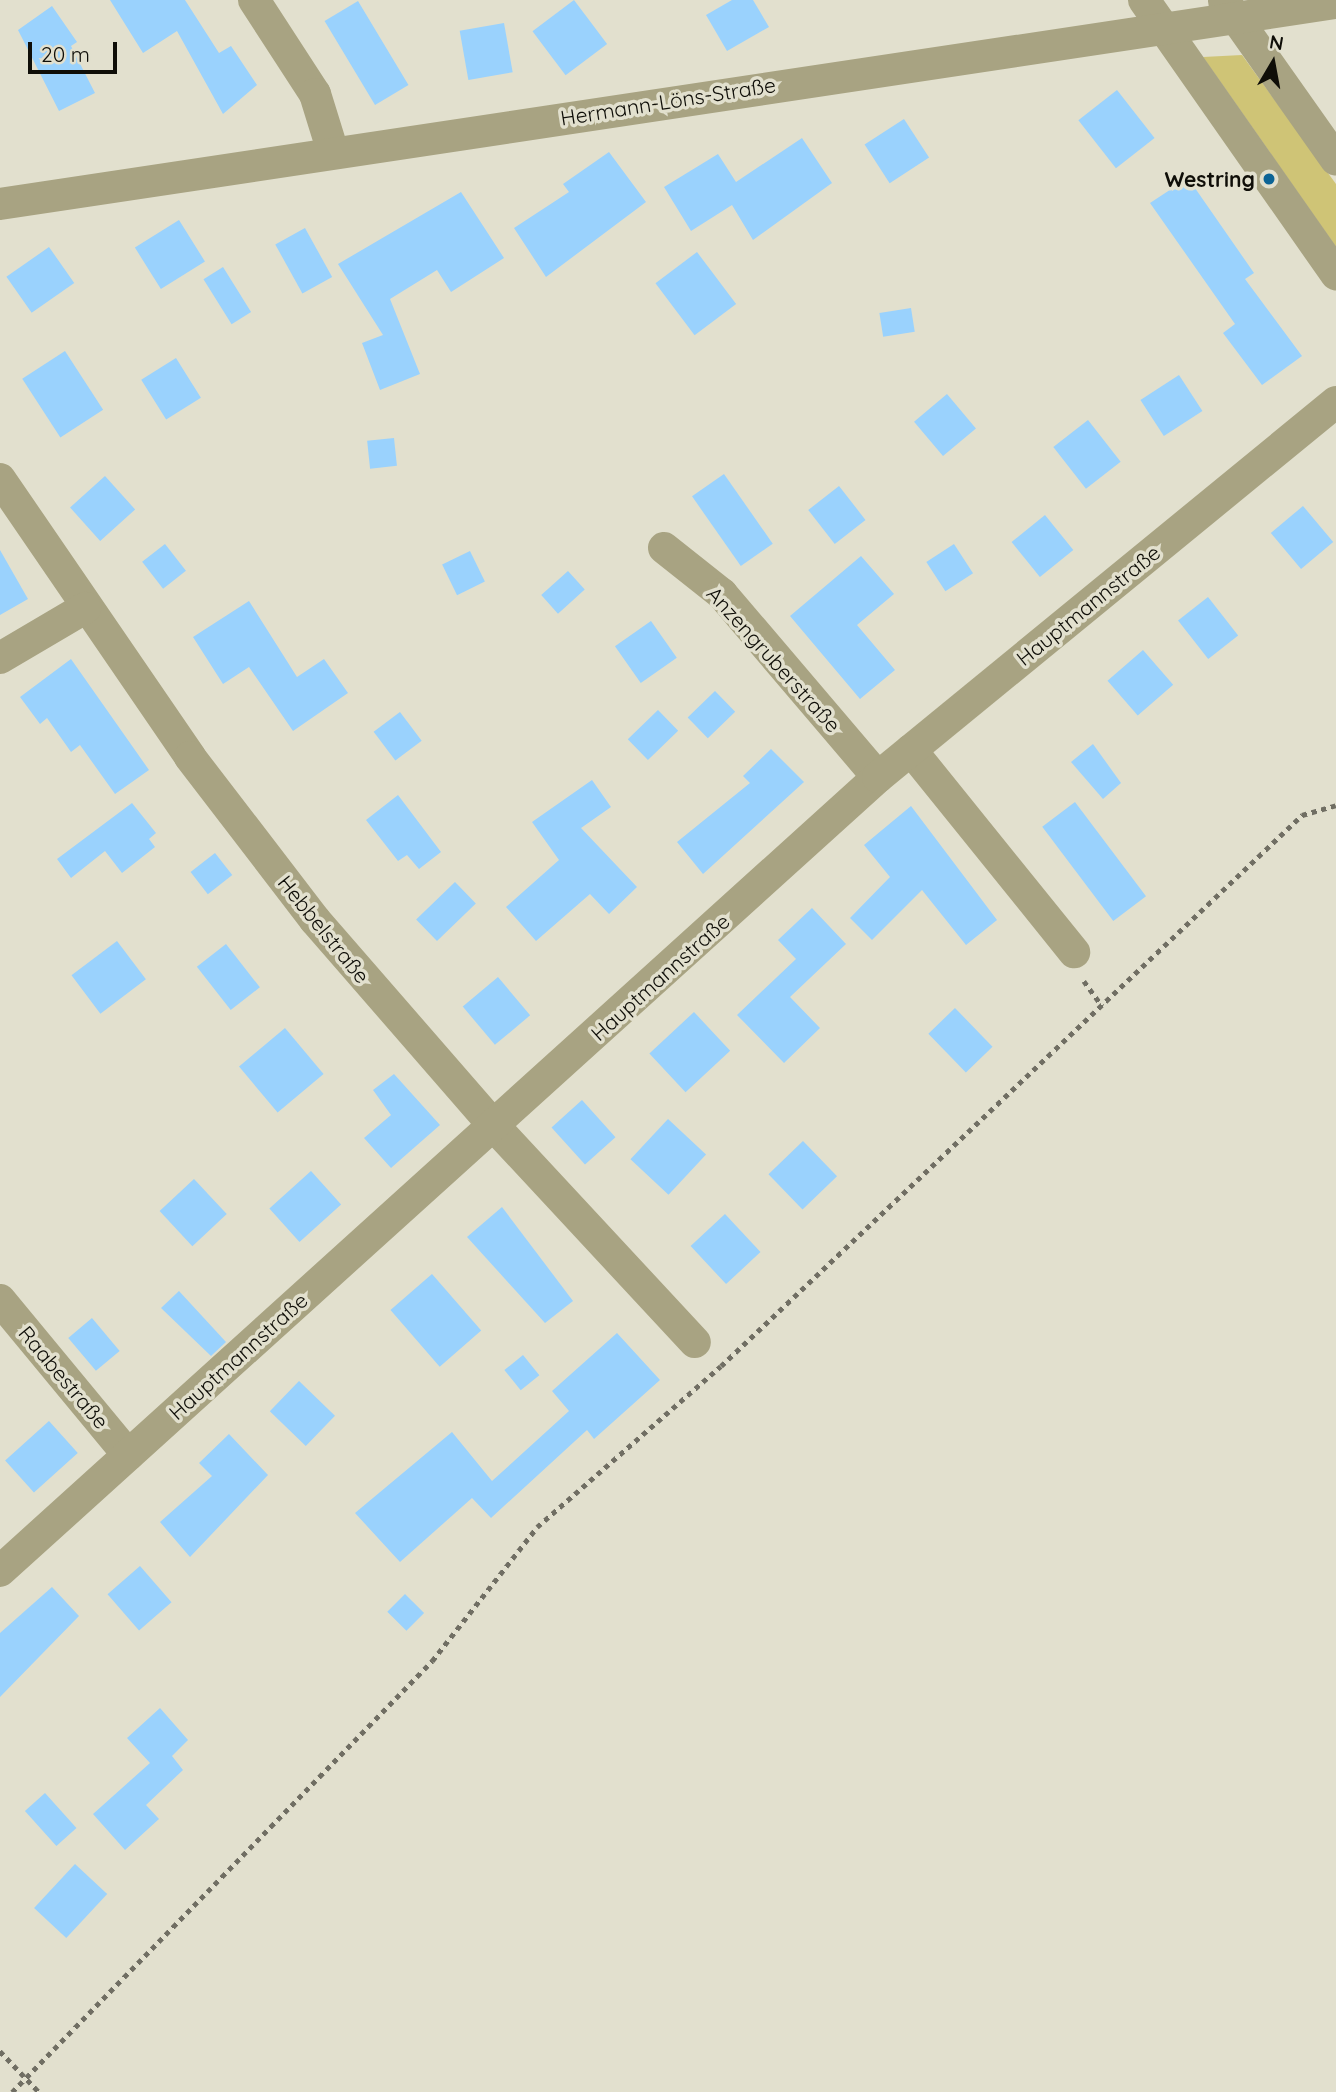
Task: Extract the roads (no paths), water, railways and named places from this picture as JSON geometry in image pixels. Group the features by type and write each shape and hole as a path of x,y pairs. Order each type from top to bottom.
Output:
{"street":[{"path":"254,0 315,94 333,152"},
{"path":"1144,0 1336,274"},
{"name":"Hermann-Löns-Straße","path":"0,204 1163,26 1228,7 1336,3"},
{"path":"1228,7 1336,160"},
{"name":"Hauptmannstraße","path":"0,1571 878,777 1336,402"},
{"name":"Hebbelstraße","path":"0,479 85,608 315,920 494,1126 695,1342"},
{"name":"Anzengruberstraße","path":"664,548 722,594 878,777"},
{"path":"0,658 85,608"},
{"path":"911,750 1074,952"},
{"name":"Raabestraße","path":"0,1300 128,1455"}],"place":[{"name":"Westring","path":"1269,179"}]}
